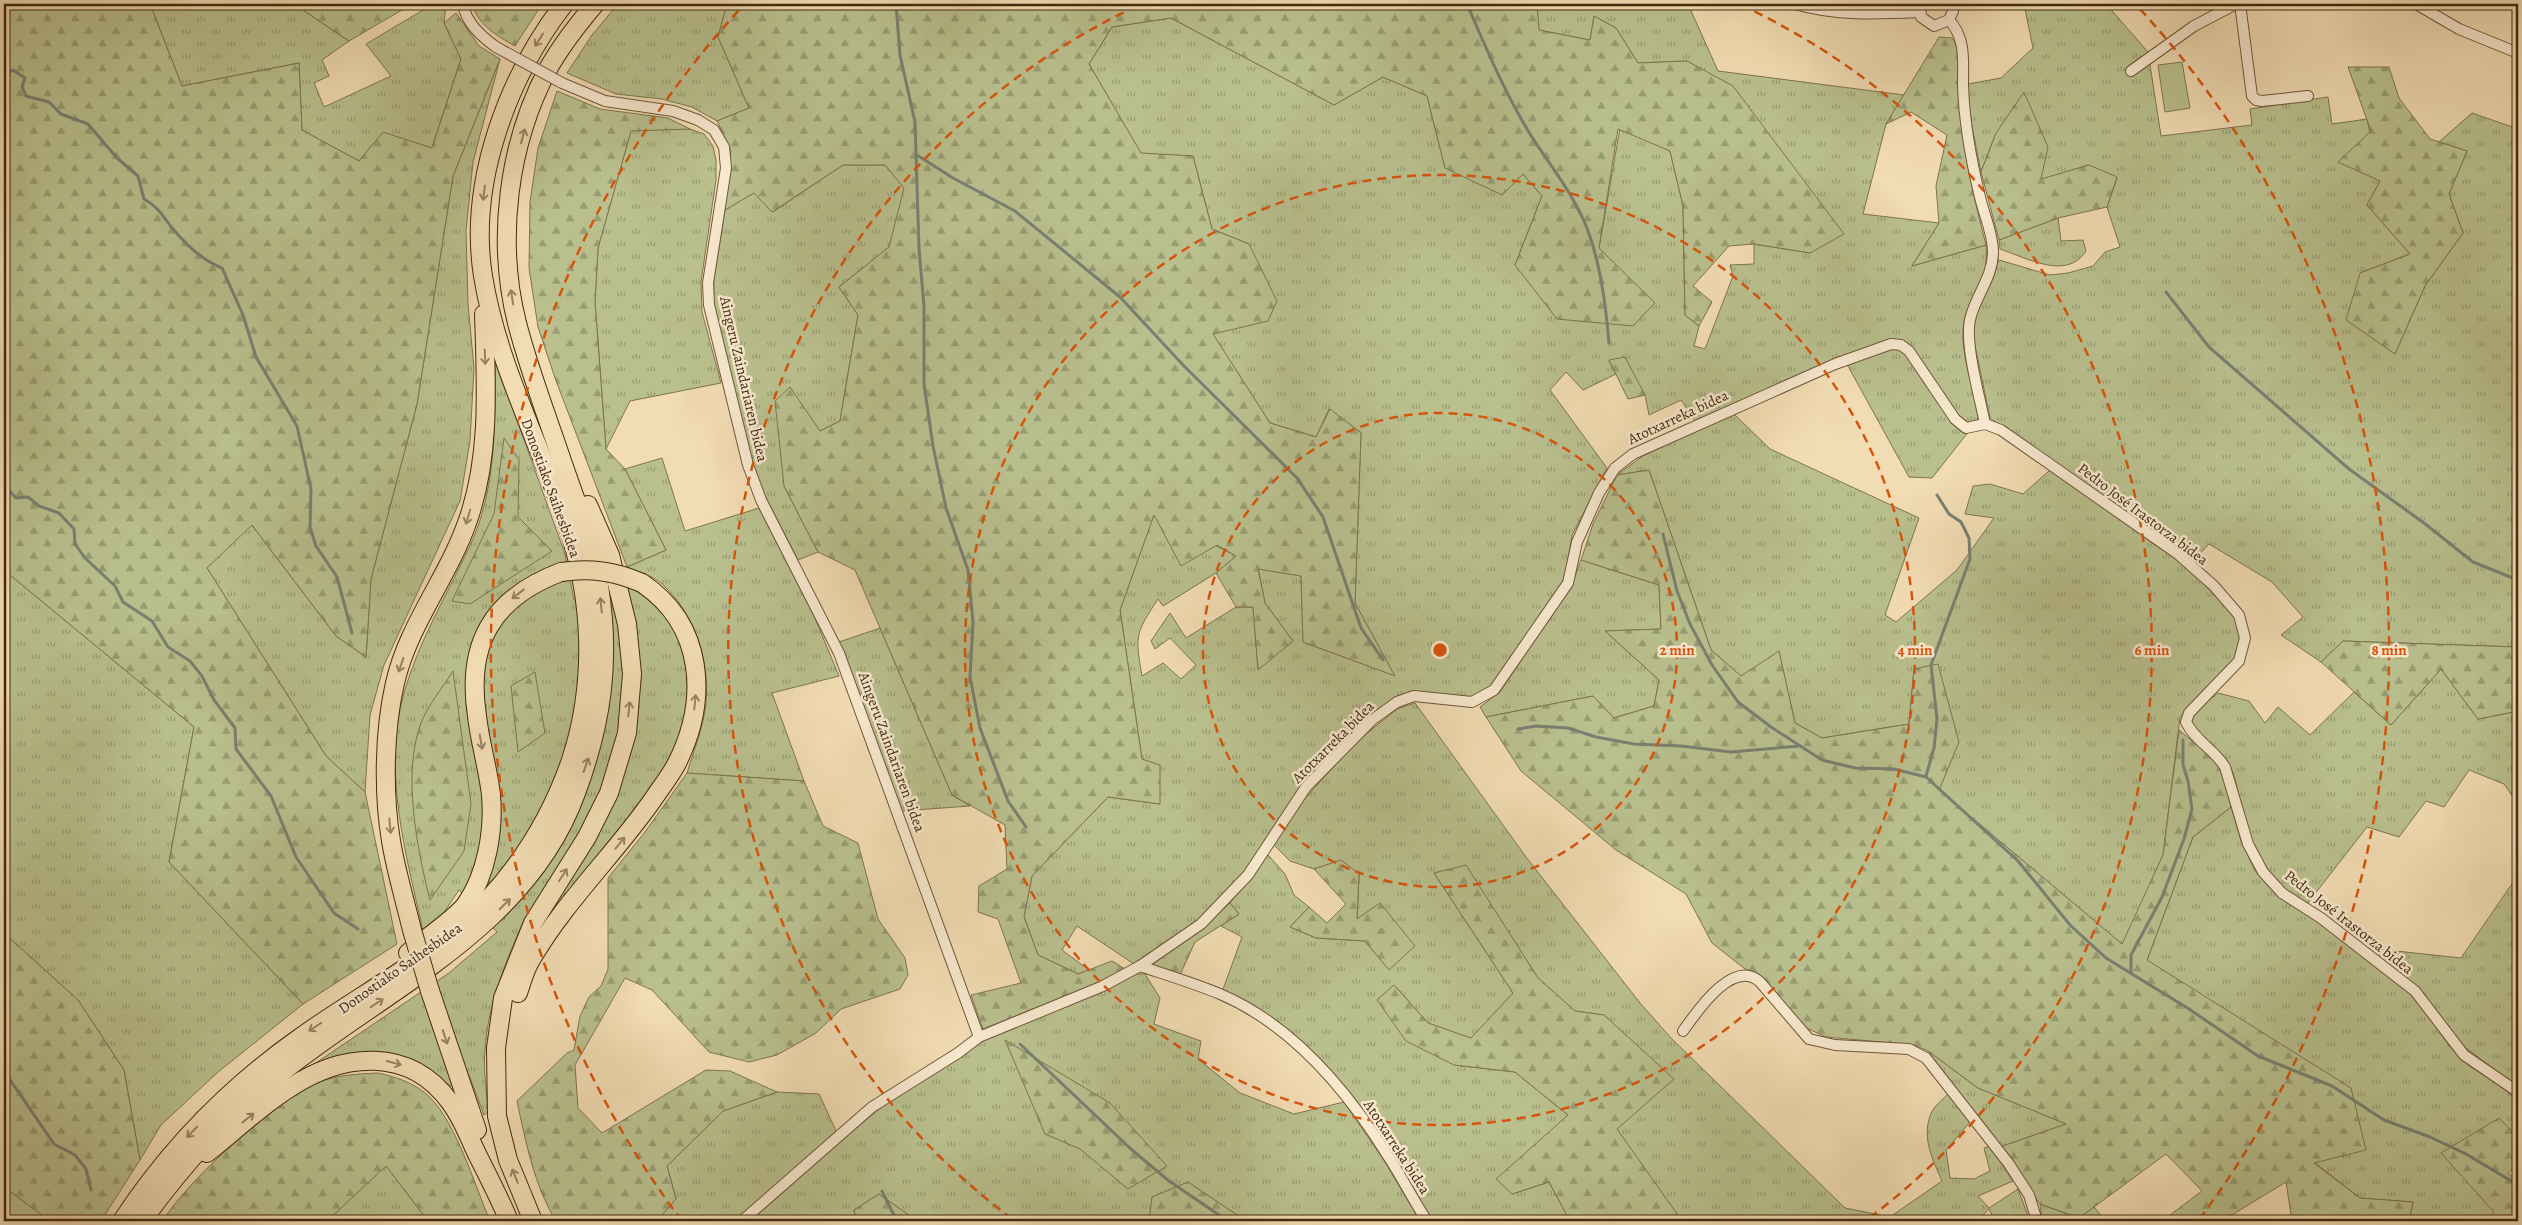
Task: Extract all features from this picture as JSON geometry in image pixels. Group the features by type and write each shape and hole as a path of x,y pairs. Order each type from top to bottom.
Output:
{"highway":[{"name":"Donostiako Saihesbidea","path":"122,1221 155,1175 211,1112 258,1070 296,1040 452,933 504,882 532,843 555,800 573,755 583,710 588,640 580,571 563,512 501,350 482,273 482,208 489,164 500,121 527,59 564,4"},
{"name":"Donostiako Saihesbidea","path":"142,1221 181,1169 228,1117 336,1030 438,961 481,927 510,899 545,855 574,798 592,748 603,697 603,625 599,584 588,540 517,322 506,255 510,184 528,118 548,68 595,4"},
{"path":"482,273 486,363 484,454 468,520 408,643 395,683 386,754 391,842 412,930 430,991 501,1202"},
{"path":"533,1221 508,1160 497,1116 495,1083 496,1048 503,998 533,923 587,837 609,793 626,733 632,674 627,624 610,555 540,394"},
{"path":"344,1008 466,904 488,851 492,822 491,794 474,693 474,670 479,647 489,626 502,607 520,592 540,580 561,572 583,569 603,570 623,575 642,584 659,595 672,610 683,627 691,646 697,684 692,724 677,764 647,808 565,910 531,959 513,1004 495,1083"},
{"path":"181,1169 200,1158 247,1118 298,1082 336,1064 351,1061 382,1060 417,1072 450,1101 462,1119 510,1221"}],"street":[{"name":"Aingeru Zaindariaren bidea","path":"463,4 470,23 481,36 496,47 562,83 604,101 673,111 698,120 714,130 724,147 726,168 708,283 708,304 740,437 761,500 839,653 979,1037"},
{"path":"1795,4 1813,9 1871,14 1919,8 1925,22 1934,26 1949,20 1953,11 1953,4"},
{"path":"2131,71 2194,26 2238,4 2252,96 2256,100 2262,101 2308,96"},
{"path":"2416,4 2459,29 2518,53"},
{"path":"1949,20 1958,30 1963,46 1964,105 1973,166 1993,252 1984,288 1971,315 1968,332 1985,424"},
{"name":"Atotxarreka bidea","path":"979,1037 1103,986 1140,966 1201,924 1248,875 1306,787 1372,720 1397,702 1414,696 1472,702 1494,690 1568,583 1577,542 1599,493 1615,468 1633,454 1746,402 1891,344 1901,345 1909,351 1955,419 1966,428 1985,424"},
{"name":"Pedro José Irastorza bidea","path":"1985,424 2001,430 2178,554 2214,586 2238,615 2245,638 2240,661 2189,713 2186,722 2191,732 2219,756 2225,767 2248,844 2263,872 2282,893 2321,918 2414,991 2464,1055 2518,1092"},
{"name":"Atotxarreka bidea","path":"1140,966 1220,994 1260,1016 1295,1043 1323,1069 1352,1104 1388,1156 1427,1221"},
{"path":"1682,1032 1716,991 1730,980 1744,975 1754,977 1760,982 1809,1039 1824,1044 1898,1048 1918,1052 1941,1075 2009,1164 2029,1195 2037,1221"},
{"path":"742,1221 872,1108 958,1053 979,1037"}],"green space":[{"path":"4,4 150,4 182,86 299,63 302,130 359,161 383,132 432,148 461,59 444,23 456,13 479,46 500,59 453,176 417,404 371,579 366,657 336,636 252,525 207,568 326,756 365,792 397,944 303,1004 169,862 194,727 4,570"},
{"path":"150,4 294,4 349,41 322,60 329,76 314,83 324,107 391,76 366,44 433,4 446,4 444,23 461,59 432,148 383,133 359,161 302,130 299,63 182,86"},
{"path":"294,4 412,4 349,41"},
{"path":"472,4 542,4 515,46 483,24"},
{"path":"618,4 727,4 718,37 749,108 717,121 692,107 662,99 616,94 567,73 592,35"},
{"path":"727,4 1537,4 1539,30 1590,40 1594,16 1616,28 1638,63 1687,61 1733,86 1844,234 1810,253 1754,244 1729,246 1693,286 1712,302 1699,326 1685,315 1683,206 1670,151 1618,129 1599,248 1655,303 1633,326 1557,319 1515,265 1542,196 1523,174 1502,195 1445,168 1427,96 1383,77 1334,105 1171,18 1112,27 1089,64 1141,153 1193,156 1212,229 1249,244 1277,301 1268,321 1213,334 1270,423 1316,437 1330,409 1361,433 1355,603 1395,676 1303,642 1301,576 1258,569 1265,603 1293,641 1258,670 1253,607 1236,607 1216,573 1236,556 1217,545 1181,566 1154,515 1120,610 1142,759 1160,765 1160,804 1108,797 1032,876 1024,917 1038,955 1078,974 1112,961 1125,969 1093,985 983,1029 971,995 1021,983 998,919 978,912 979,886 1007,869 1005,825 952,795 855,570 818,552 784,486 775,401 790,387 820,431 840,421 858,315 839,287 889,247 904,188 885,165 843,165 772,212 754,193 725,210 731,151 717,121 749,108 718,37"},
{"path":"1537,4 1688,4 1718,71 1904,95 1886,124 1863,214 1939,223 1912,266 1986,245 1985,273 1963,324 1964,349 1979,413 1977,421 1932,478 1909,477 1843,357 1695,421 1681,400 1649,415 1645,395 1609,361 1616,374 1583,390 1566,372 1550,390 1607,468 1572,535 1565,580 1493,686 1472,699 1393,702 1300,791 1246,873 1201,919 1134,964 1077,926 1062,950 1089,970 1078,974 1038,955 1024,917 1032,876 1108,797 1160,804 1142,759 1120,610 1154,514 1236,556 1216,573 1163,606 1158,599 1145,620 1139,635 1138,652 1142,676 1163,663 1181,679 1196,665 1170,638 1155,649 1151,641 1170,613 1186,638 1236,607 1253,607 1258,669 1293,641 1265,603 1258,568 1301,576 1303,642 1394,675 1355,603 1361,433 1329,409 1316,437 1270,423 1212,333 1267,321 1249,244 1212,229 1193,156 1141,154 1089,64 1112,27 1171,18 1334,105 1383,77 1427,96 1445,168 1523,174 1542,196 1515,265 1654,303 1599,248 1620,128 1670,151 1683,206 1685,315 1699,326 1694,346 1705,349 1733,276 1730,265 1754,264 1754,244 1810,253 1687,61 1638,63 1616,28 1594,16 1590,40 1538,30"},
{"path":"1825,4 1903,4 1876,8"},
{"path":"2024,4 2106,4 2148,52 2161,136 2252,125 2250,109 2328,97 2332,124 2367,119 2380,181 2367,205 2410,254 2360,273 2395,354 2425,286 2463,233 2449,194 2467,151 2439,142 2472,113 2518,129 2518,647 2343,641 2321,662 2281,635 2303,617 2272,582 2209,544 2194,560 1990,418 1972,331 1976,314 1999,260 2050,275 2068,273 2093,266 2105,252 2120,247 2107,207 2117,178 2088,165 2041,180 1996,133 1981,172 1970,116 1968,84 2001,78 2033,48"},
{"path":"1939,37 1952,38 1958,49 1965,146 1986,245 1912,266 1939,223 1936,186 1947,135 1911,112 1886,124"},
{"path":"500,59 473,162 466,231 468,304 474,368 470,441 460,501 384,665 370,715 365,792 326,756 207,568 251,524 336,636 366,657 371,579 417,404 453,176"},
{"path":"2182,62 2190,108 2165,112 2158,65"},
{"path":"2348,67 2389,67 2399,98 2430,139 2467,151 2449,194 2463,233 2425,286 2395,354 2346,320 2360,273 2410,254 2367,205 2380,181 2338,162 2371,131"},
{"path":"557,91 600,109 668,118 690,129 631,131 598,248 595,302 606,449 625,469 666,550 627,567 555,378 538,327 529,268 530,202 538,148"},
{"path":"2024,92 2048,147 2041,179 2089,165 2117,177 2107,207 2058,218 1999,240 1981,172 1996,133"},
{"path":"690,129 704,134 713,146 716,160 716,180 701,282 702,312 721,383 630,401 606,449 595,302 598,248 631,130"},
{"path":"843,165 885,165 905,188 889,247 839,287 858,315 840,421 820,431 784,486 818,552 798,560 755,476 713,311 714,279 725,210 755,192 773,212"},
{"path":"2058,218 2061,241 2083,240 2086,251 2078,260 2068,265 2046,265 2000,249 1999,240"},
{"path":"1625,357 1645,395 1628,399 1609,360"},
{"path":"495,359 565,554 574,600 632,588 657,608 668,620 682,649 686,666 687,700 685,718 674,750 667,765 641,806 548,917 525,918 499,982 490,1016 485,1058 488,1112 484,1115 469,1075 450,1086 419,1063 389,1053 374,1052 346,1055 304,1071 449,973 497,932 459,890 443,914 423,931 399,812 395,752 398,722 410,673 426,635 472,541 486,498 493,452"},
{"path":"1733,413 1770,449 1919,518 1885,615 1896,622 1957,570 1994,518 1965,514 1973,486 1990,484 2023,494 2050,470 2174,555 2235,615 2241,634 2238,654 2211,688 2180,717 2163,855 2123,945 1939,790 1958,742 1914,669 1909,724 1822,738 1795,723 1779,652 1741,677 1711,650 1649,470 1617,475 1643,456"},
{"path":"504,438 519,460 518,517 552,551 470,604 452,601 494,514"},
{"path":"662,458 685,531 759,508 814,616 839,676 772,693 804,781 687,773 703,721 706,703 705,665 701,647 686,613 675,597 659,581 627,567 666,550 625,469"},
{"path":"1649,470 1711,650 1741,676 1779,651 1795,723 1822,738 1909,724 1914,669 1938,664 1959,742 1939,790 2122,944 2163,855 2179,730 2219,763 2231,807 2193,837 2147,960 2351,1088 2366,1150 2314,1163 2360,1198 2413,1202 2409,1221 2292,1221 2286,1182 2222,1221 2162,1221 2202,1191 2166,1154 2079,1218 2040,1204 2000,1147 2066,1124 1978,1088 1928,1051 1914,1045 1826,1037 1802,1026 1758,973 1745,969 1712,943 1686,894 1616,850 1521,771 1486,717 1593,696 1614,718 1654,706 1659,680 1605,631 1661,629 1659,585 1581,560 1593,524 1617,475"},
{"path":"1581,560 1659,585 1661,629 1605,631 1659,680 1654,706 1614,718 1593,696 1486,717 1480,707 1500,692 1571,587"},
{"path":"4,570 194,727 169,862 303,1004 218,1072 161,1125 140,1160 124,1070 78,1000 4,933"},
{"path":"880,628 952,795 970,806 901,811 839,642"},
{"path":"2343,641 2518,647 2518,711 2478,719 2441,669 2391,725 2321,662"},
{"path":"2441,669 2478,719 2518,711 2518,804 2504,784 2469,770 2444,807 2426,801 2399,837 2367,827 2307,904 2282,887 2265,868 2251,837 2232,770 2221,755 2194,729 2192,724 2195,715 2202,706 2218,693 2249,701 2265,723 2278,707 2310,735 2354,692 2391,725"},
{"path":"453,671 471,804 464,851 430,900 416,835 412,788 415,743 424,716"},
{"path":"535,672 545,733 518,752 511,686"},
{"path":"1415,703 1526,857 1640,1003 1671,1038 1845,1208 1890,1217 1942,1181 1930,1150 1927,1133 1931,1113 1937,1104 1948,1094 1970,1122 1946,1150 1950,1178 1974,1179 1990,1171 1984,1148 1990,1146 2013,1181 1978,1196 1989,1208 2018,1189 2030,1221 1995,1221 1989,1209 1977,1221 1682,1221 1616,1129 1673,1079 1604,1015 1575,1011 1538,978 1465,866 1434,873 1513,993 1471,1039 1428,1023 1394,985 1454,1065 1515,1072 1568,1115 1512,1194 1549,1182 1570,1221 1431,1221 1326,1067 1222,992 1242,937 1221,926 1239,914 1230,903 1268,855 1285,874 1294,895 1309,907 1290,927 1316,938 1365,941 1389,969 1357,919 1359,874 1341,861 1314,869 1290,861 1274,845 1293,812 1355,743 1397,709"},
{"path":"687,773 804,781 823,826 858,843 878,919 905,958 908,975 900,989 841,1009 816,1033 777,1055 749,1062 709,1052 652,990 625,978 575,1065 578,1108 602,1133 706,1070 730,1071 777,1092 723,1111 667,1166 676,1199 657,1221 556,1221 536,1178 527,1148 517,1101 567,1053 574,1050 580,1016 589,997 601,986 608,969 608,878 645,832"},
{"path":"2231,807 2241,841 2255,871 2271,889 2320,922 2415,998 2451,1048 2471,1067 2507,1090 2518,1103 2518,1137 2499,1118 2495,1213 2486,1221 2409,1221 2413,1202 2360,1198 2314,1162 2147,960 2193,837"},
{"path":"1341,860 1359,874 1357,919 1380,903 1415,946 1389,970 1365,941 1316,938 1290,927 1309,907 1327,923 1346,904 1314,869"},
{"path":"1466,865 1538,978 1575,1011 1604,1015 1674,1079 1617,1129 1682,1221 1570,1221 1549,1182 1512,1194 1496,1179 1568,1115 1515,1072 1454,1065 1406,1041 1377,1000 1394,985 1428,1023 1471,1038 1513,993 1434,873"},
{"path":"2516,878 2518,879 2518,1087 2458,1042 2429,1001 2368,948 2461,958"},
{"path":"1230,903 1239,914 1195,942 1179,977 1148,965 1205,926"},
{"path":"4,933 78,1000 124,1070 140,1160 101,1221 46,1221 46,1218 4,1187"},
{"path":"1131,974 1145,974 1160,998 1154,1024 1201,1041 1198,1059 1240,1093 1294,1114 1344,1102 1383,1159 1420,1221 1246,1221 1188,1182 1153,1197 1149,1221 917,1221 879,1194 854,1210 857,1221 748,1221 806,1169 894,1097 982,1039"},
{"path":"1005,1040 1110,1103 1167,1166 1128,1189 1080,1149 1045,1134"},
{"path":"1928,1051 1978,1088 2067,1124 2000,1147"},
{"path":"378,1073 413,1085 424,1092 435,1103 445,1117 463,1152 490,1221 428,1221 386,1166 327,1221 162,1221 185,1192 224,1152 296,1094 314,1084 330,1079"},
{"path":"777,1092 819,1094 837,1133 734,1221 657,1221 676,1198 667,1166 723,1111"},
{"path":"2499,1118 2518,1137 2518,1164 2508,1173 2518,1182 2518,1221 2486,1221 2494,1212 2441,1153"},
{"path":"386,1165 428,1221 327,1221"},
{"path":"1188,1182 1246,1221 1149,1221 1152,1197"},
{"path":"4,1187 46,1218 46,1221 4,1221"},
{"path":"879,1194 917,1221 857,1221 854,1210"},
{"path":"2040,1204 2079,1218 2094,1207 2104,1219 2101,1221 2042,1221"}],"waterway":[{"path":"896,4 900,55 915,122 919,249 924,306 924,384 933,446 946,508 968,570 973,622 970,677 980,728 1008,801 1026,827"},
{"path":"1467,4 1512,103 1530,134 1559,176 1584,221 1598,265 1609,343"},
{"path":"4,72 7,73 13,70 25,78 22,87 26,96 49,102 61,114 88,124 117,158 138,176 144,199 157,209 189,247 201,257 222,268 243,315 256,357 297,426 311,489 310,527 316,546 337,577 352,633"},
{"path":"917,155 953,178 1015,211 1120,297 1183,365 1297,478 1323,517 1361,628 1383,660"},
{"path":"2166,292 2209,347 2349,469 2424,523 2473,562 2518,580"},
{"path":"4,485 16,498 28,497 39,506 59,513 74,529 75,544 85,558 115,586 123,602 152,621 168,647 190,661 202,676 214,700 235,728 236,749 271,796 296,857 334,913 358,929"},
{"path":"1926,776 1934,748 1937,719 1931,665 1970,559 1969,538 1961,522 1949,514 1937,495"},
{"path":"1663,534 1677,591 1690,624 1712,665 1738,702 1771,727 1822,760 1855,768 1894,769 1926,777 2018,861 2070,925 2106,958 2189,1009 2258,1056 2332,1086 2384,1120 2430,1137 2466,1154 2518,1185"},
{"path":"1518,729 1536,726 1568,728 1596,737 1634,744 1681,746 1731,752 1799,746"},
{"path":"2131,973 2131,955 2162,897 2184,839 2192,809 2188,781 2183,765 2183,740"},
{"path":"1020,1044 1132,1150 1169,1181 1228,1221"},
{"path":"4,1071 54,1144 75,1155 86,1169 91,1190"},
{"path":"882,1191 897,1221"}]}
